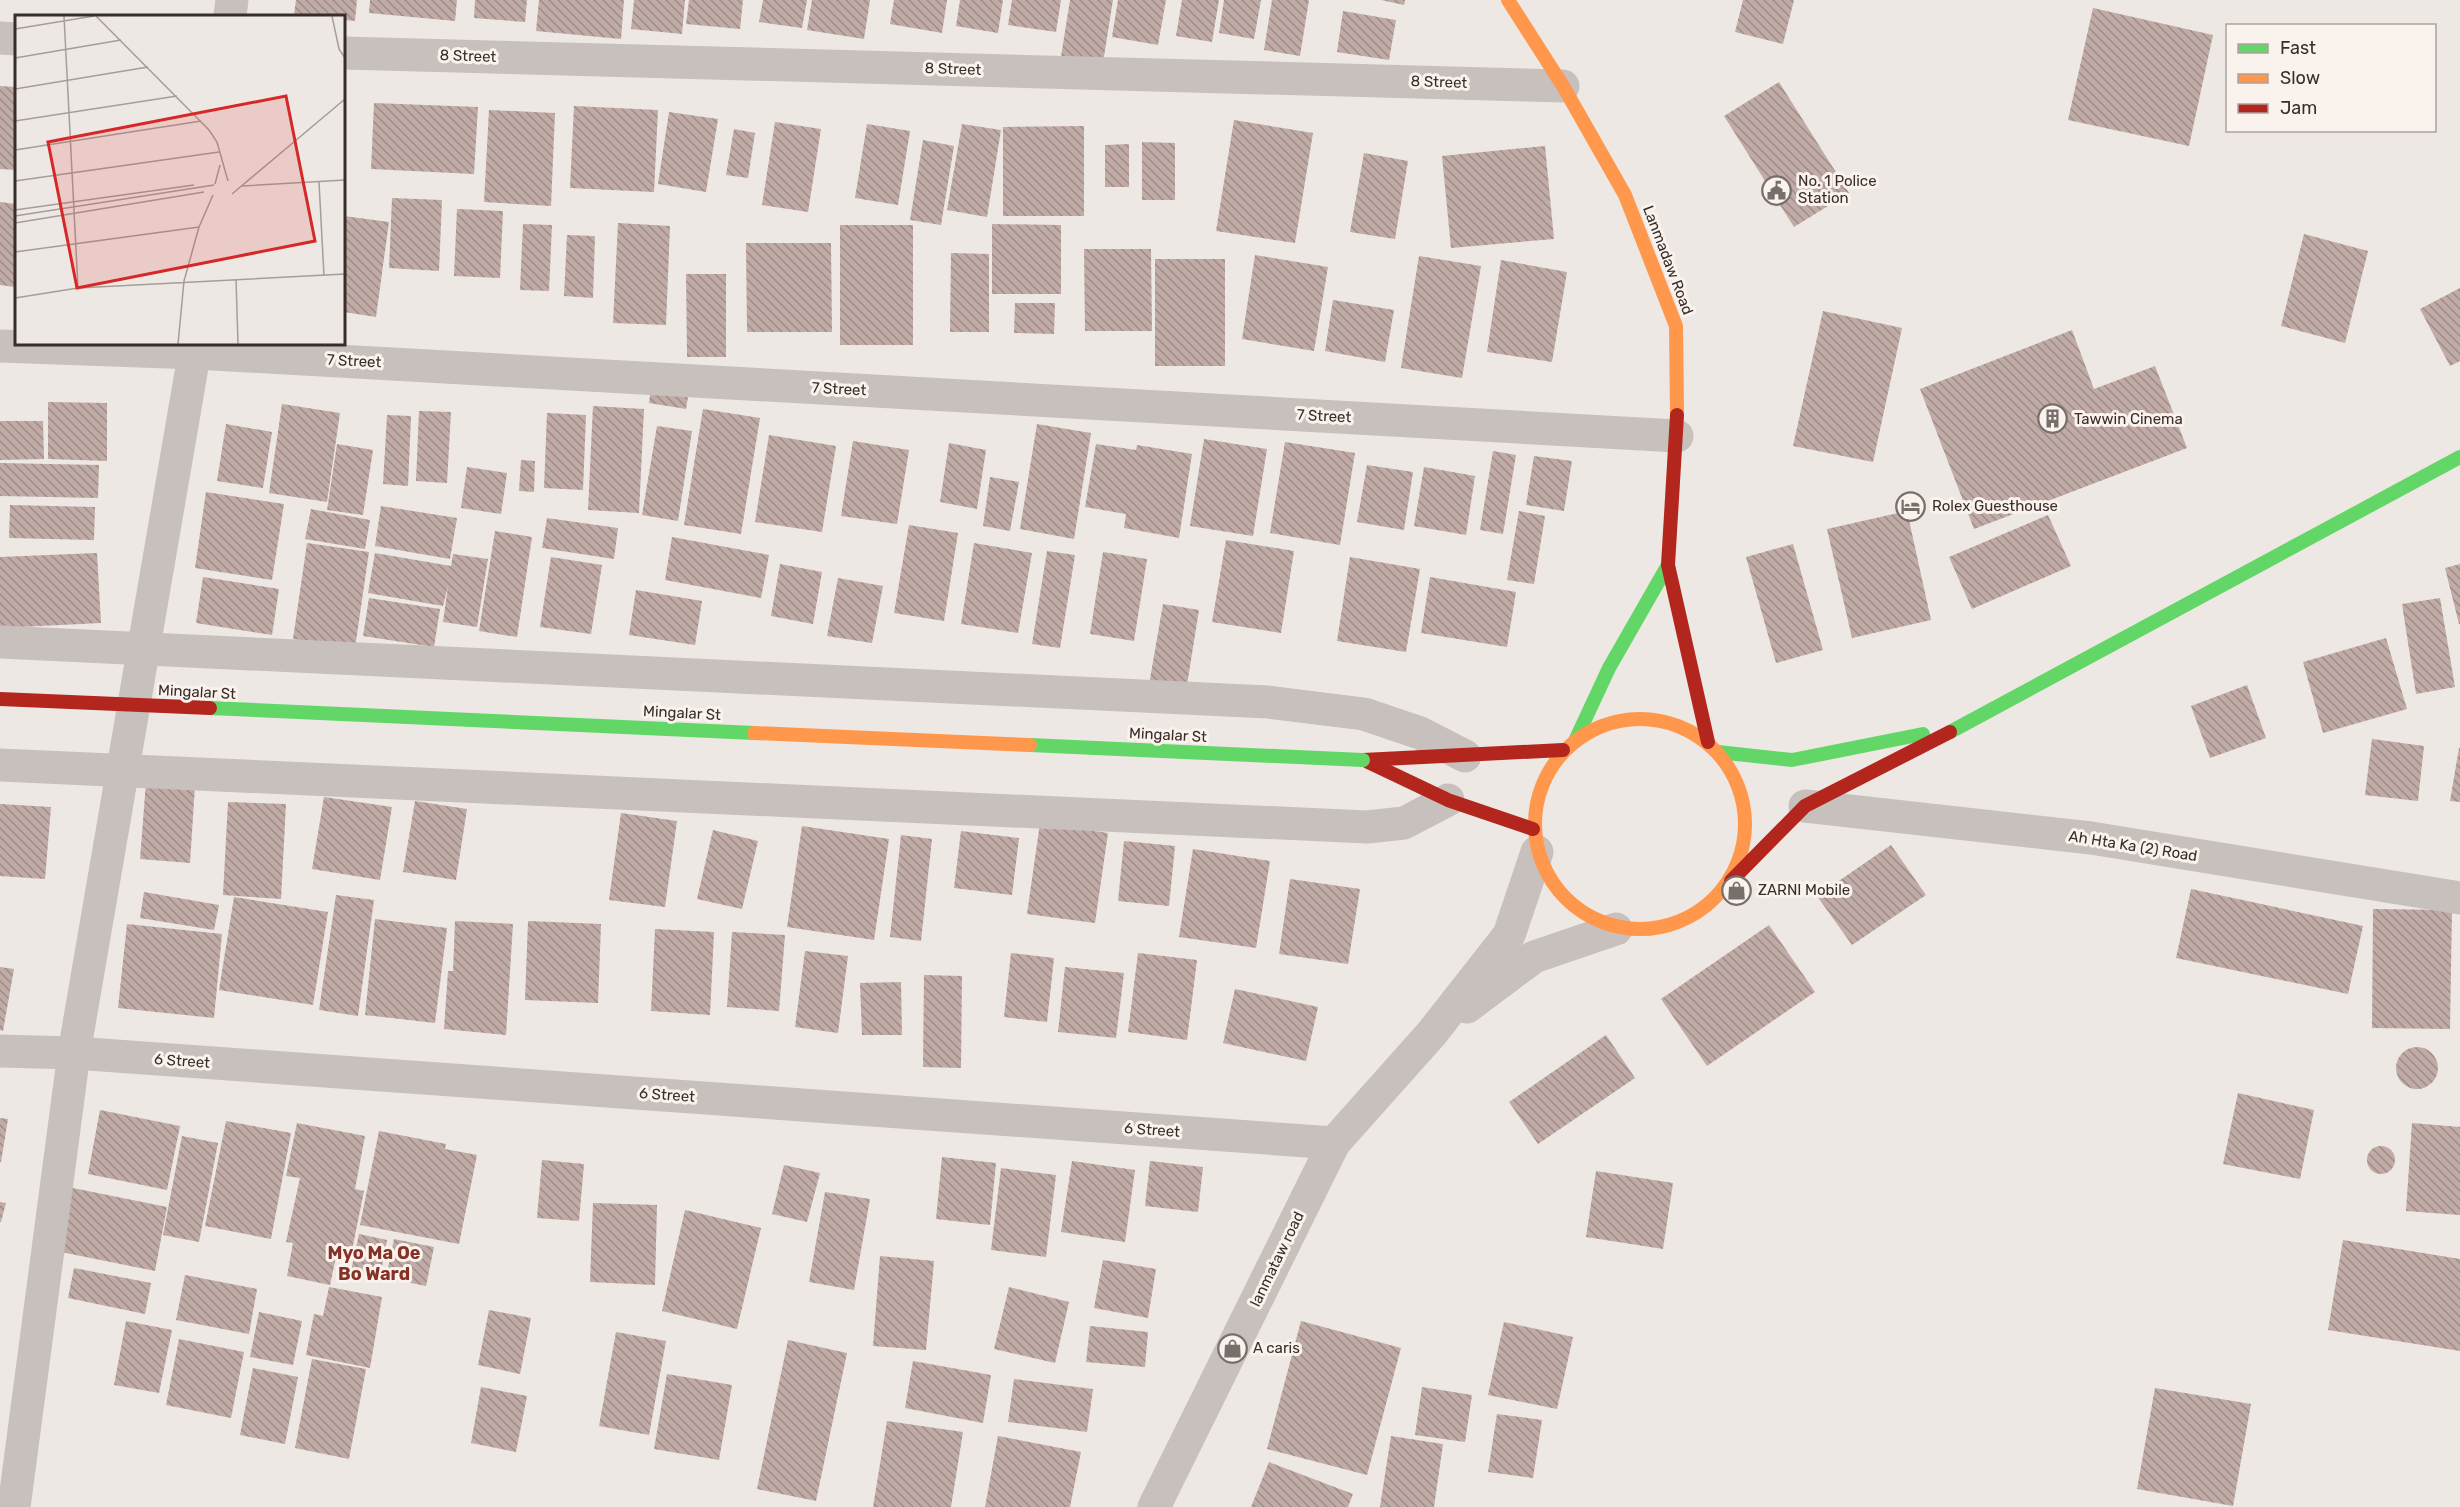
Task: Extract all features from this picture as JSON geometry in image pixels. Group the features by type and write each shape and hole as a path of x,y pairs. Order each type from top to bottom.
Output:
{"main road":[{"name":"Lanmadaw Road","path":"1508,0 1563,86 1625,195 1676,326 1677,436 1668,566 1713,747"},
{"path":"1960,727 1792,760 1713,747 1665,721 1618,721 1569,745 1540,787 1535,841 1566,902 1617,929 1681,923 1731,881 1805,806 1960,727 2460,458"},
{"name":"Lanmadaw Road","path":"1569,745 1609,668 1668,566"},
{"name":"Mingalar St","path":"0,699 1363,760 1465,756 1569,745"},
{"path":"1713,747 1742,792 1746,838 1731,881"},
{"path":"1363,760 1535,841"}],"street":[{"path":"230,15 232,0"},
{"path":"0,38 15,39"},
{"name":"8 Street","path":"345,53 1563,86"},
{"name":"7 Street","path":"0,346 196,348 1677,436"},
{"path":"14,1507 74,1053 196,348"},
{"path":"0,642 1268,702 1364,714 1420,733 1465,756"},
{"path":"0,765 1367,827 1404,823 1448,800"},
{"name":"Ah Hta Ka (2) Road","path":"1805,806 2091,838 2460,898"},
{"path":"1432,1033 1509,935 1535,841"},
{"path":"1432,1033 1534,957 1617,929"},
{"name":"lanmataw road","path":"1154,1507 1334,1143 1432,1033"},
{"name":"6 Street","path":"0,1051 74,1053 1334,1143"}],"building":[{"path":"296,0 357,0 355,21 345,20 345,15 294,15"},
{"path":"370,0 457,0 455,21 369,13"},
{"path":"475,0 527,0 525,22 474,18"},
{"path":"539,0 624,0 621,39 536,31"},
{"path":"634,0 685,0 682,34 631,29"},
{"path":"689,0 743,0 740,29 686,24"},
{"path":"763,0 807,0 802,28 759,22"},
{"path":"812,0 870,0 864,39 807,30"},
{"path":"894,0 947,0 942,33 890,24"},
{"path":"960,0 1003,0 998,33 956,26"},
{"path":"1012,0 1061,0 1056,32 1008,25"},
{"path":"1070,0 1113,0 1102,69 1060,63"},
{"path":"1118,0 1166,0 1158,45 1112,37"},
{"path":"1182,0 1219,0 1212,42 1176,36"},
{"path":"1224,0 1261,0 1254,39 1219,33"},
{"path":"1272,0 1309,0 1300,56 1264,50"},
{"path":"1381,0 1405,0 1404,5"},
{"path":"1743,0 1794,0 1783,44 1735,32"},
{"path":"2093,8 2213,35 2189,146 2068,120"},
{"path":"1343,11 1396,20 1389,60 1337,52"},
{"path":"1779,82 1849,193 1794,227 1724,116"},
{"path":"0,86 15,87 15,170 0,169"},
{"path":"374,103 478,107 474,174 371,169"},
{"path":"574,106 658,110 654,192 570,188"},
{"path":"489,110 555,113 551,206 484,202"},
{"path":"669,112 718,119 706,192 658,184"},
{"path":"1234,120 1313,133 1295,243 1216,231"},
{"path":"775,122 821,129 808,212 762,205"},
{"path":"867,124 910,131 898,205 855,198"},
{"path":"962,124 1001,130 987,217 947,210"},
{"path":"1084,126 1084,216 1003,216 1003,127"},
{"path":"734,129 755,133 748,178 726,175"},
{"path":"923,140 954,146 941,225 910,220"},
{"path":"1142,142 1175,143 1175,200 1142,200"},
{"path":"1129,144 1129,187 1105,187 1105,145"},
{"path":"1545,146 1554,239 1451,248 1442,156"},
{"path":"1364,153 1408,161 1395,239 1350,232"},
{"path":"392,198 442,200 439,271 389,268"},
{"path":"0,202 15,204 15,287 0,285"},
{"path":"457,209 503,211 500,278 454,276"},
{"path":"345,216 389,222 376,317 345,312"},
{"path":"618,223 670,226 666,325 613,323"},
{"path":"523,224 552,225 549,291 520,290"},
{"path":"992,224 1061,225 1061,294 992,294"},
{"path":"840,225 913,225 913,345 840,345"},
{"path":"2304,234 2368,251 2345,343 2281,326"},
{"path":"567,235 595,236 593,298 564,296"},
{"path":"746,243 831,243 832,332 747,332"},
{"path":"1084,249 1151,249 1152,331 1085,331"},
{"path":"951,253 989,254 989,332 950,332"},
{"path":"1255,255 1328,267 1314,351 1242,339"},
{"path":"1419,256 1481,266 1462,378 1401,368"},
{"path":"1155,259 1225,259 1225,366 1155,366"},
{"path":"1501,260 1567,272 1552,362 1487,352"},
{"path":"686,274 726,274 726,357 687,357"},
{"path":"2460,288 2460,361 2450,366 2420,309"},
{"path":"1333,300 1394,310 1385,362 1325,351"},
{"path":"1015,303 1055,303 1054,334 1014,333"},
{"path":"1823,311 1902,328 1873,462 1793,446"},
{"name":"Tawwin Cinema","path":"2072,330 2094,389 2155,366 2187,448 1974,529 1920,389"},
{"path":"652,380 690,386 686,409 649,403"},
{"path":"48,402 107,403 107,461 48,459"},
{"path":"282,404 340,413 327,502 269,493"},
{"path":"593,406 644,409 639,513 588,510"},
{"path":"703,409 760,418 741,534 684,525"},
{"path":"419,411 451,412 447,483 416,481"},
{"path":"547,413 586,415 583,490 544,488"},
{"path":"387,415 411,416 408,486 383,484"},
{"path":"0,421 43,421 44,459 0,460"},
{"path":"226,424 272,432 263,488 217,481"},
{"path":"1037,424 1091,433 1074,539 1020,529"},
{"path":"657,426 692,431 678,521 642,515"},
{"path":"769,435 836,446 822,532 755,522"},
{"path":"1204,439 1267,449 1253,536 1190,526"},
{"path":"853,441 909,450 897,524 841,516"},
{"path":"1285,442 1355,453 1340,545 1270,533"},
{"path":"949,443 986,450 977,509 940,502"},
{"path":"337,444 373,450 363,515 327,510"},
{"path":"1096,444 1136,450 1137,445 1192,454 1179,538 1124,528 1126,514 1085,507"},
{"path":"1493,451 1516,455 1503,534 1480,530"},
{"path":"1534,456 1572,461 1564,511 1526,505"},
{"path":"521,460 535,461 534,492 519,491"},
{"path":"0,463 99,465 98,498 0,496"},
{"path":"1367,465 1413,472 1404,530 1357,522"},
{"path":"467,467 507,473 501,514 461,508"},
{"path":"1424,467 1475,476 1466,535 1414,526"},
{"path":"990,477 1019,482 1010,531 983,526"},
{"path":"206,492 284,504 272,580 195,568"},
{"path":"10,505 95,507 94,540 9,538"},
{"path":"381,506 457,518 450,559 375,546"},
{"path":"311,509 370,520 365,549 305,539"},
{"path":"1519,511 1545,516 1534,584 1507,580"},
{"path":"1907,511 1931,620 1852,638 1827,529"},
{"path":"2048,515 2071,566 1972,609 1949,557"},
{"path":"547,518 618,528 614,559 542,548"},
{"path":"909,525 958,533 944,621 894,613"},
{"path":"495,531 532,537 517,637 479,631"},
{"path":"672,537 769,555 761,598 665,580"},
{"path":"1226,540 1294,551 1281,633 1212,622"},
{"path":"307,543 369,552 355,648 293,639"},
{"path":"974,543 1032,553 1018,633 961,624"},
{"path":"1793,544 1823,650 1776,663 1746,557"},
{"path":"1047,551 1075,555 1060,648 1032,644"},
{"path":"1103,552 1147,559 1134,641 1090,634"},
{"path":"97,553 101,623 0,628 0,557"},
{"path":"375,553 451,566 453,554 488,559 477,627 443,622 448,586 443,606 368,593"},
{"path":"551,557 602,565 591,634 540,627"},
{"path":"1350,557 1420,569 1406,652 1337,641"},
{"path":"780,564 822,572 813,624 771,616"},
{"path":"2460,564 2460,624 2459,624 2445,568"},
{"path":"203,577 279,589 272,635 196,623"},
{"path":"1430,577 1516,592 1507,647 1421,633"},
{"path":"838,578 883,586 872,643 827,636"},
{"path":"636,590 702,601 695,645 629,635"},
{"path":"369,598 440,609 434,647 363,636"},
{"path":"2440,598 2455,687 2416,694 2402,604"},
{"path":"1163,604 1199,610 1186,691 1149,685"},
{"path":"2386,638 2407,709 2323,733 2303,662"},
{"path":"2247,685 2266,738 2210,758 2191,706"},
{"path":"2372,739 2424,746 2418,801 2365,795"},
{"path":"2460,748 2460,802 2450,801"},
{"path":"146,782 195,786 190,863 140,859"},
{"path":"324,797 392,807 380,880 312,869"},
{"path":"415,801 467,809 456,880 403,872"},
{"path":"228,802 286,804 281,899 223,895"},
{"path":"0,804 51,807 45,879 0,876"},
{"path":"621,813 677,821 665,907 609,900"},
{"path":"1040,823 1108,833 1095,923 1027,914"},
{"path":"802,826 889,839 874,940 787,927"},
{"path":"713,830 758,841 742,909 697,899"},
{"path":"961,831 1019,838 1012,895 954,888"},
{"path":"901,835 932,839 921,941 890,937"},
{"path":"1124,841 1175,846 1169,906 1118,901"},
{"path":"1891,845 1926,895 1852,945 1817,896"},
{"path":"1193,849 1270,861 1256,948 1179,937"},
{"path":"1290,879 1360,889 1348,964 1279,954"},
{"path":"2191,889 2363,926 2348,994 2176,958"},
{"path":"144,892 219,905 214,930 140,918"},
{"path":"336,895 374,900 358,1016 319,1010"},
{"path":"234,897 328,912 313,1005 219,990"},
{"path":"2373,909 2452,910 2450,1029 2372,1028"},
{"path":"375,919 447,928 435,1023 365,1015"},
{"path":"455,921 513,924 506,1035 444,1029 448,971 453,971"},
{"path":"528,921 601,924 598,1003 525,1000"},
{"path":"127,924 222,934 214,1018 118,1008"},
{"path":"1769,925 1815,992 1707,1066 1661,999"},
{"path":"655,929 714,932 710,1015 651,1011"},
{"path":"732,932 785,935 779,1011 727,1007"},
{"path":"805,951 848,956 838,1033 795,1027"},
{"path":"1011,953 1054,958 1047,1022 1004,1017"},
{"path":"1138,953 1197,960 1187,1040 1128,1032"},
{"path":"0,967 14,969 3,1031 0,1030"},
{"path":"1065,967 1124,973 1116,1038 1058,1032"},
{"path":"924,975 962,976 961,1068 923,1067"},
{"path":"901,982 902,1035 862,1035 860,983"},
{"path":"1235,989 1318,1007 1306,1061 1223,1043"},
{"path":"1606,1035 1635,1078 1538,1144 1509,1102"},
{"path":"2417,1047 2425,1048 2432,1053 2437,1060 2437,1076 2432,1083 2425,1088 2417,1089 2409,1088 2402,1083 2397,1076 2396,1068 2397,1060 2402,1053 2409,1048"},
{"path":"2238,1093 2314,1110 2300,1179 2223,1164"},
{"path":"100,1110 180,1126 167,1190 88,1174"},
{"path":"0,1118 8,1119 1,1162 0,1162"},
{"path":"226,1121 291,1133 271,1239 205,1226"},
{"path":"297,1123 365,1136 355,1189 364,1191 351,1255 337,1252 330,1285 287,1276 293,1243 286,1242 300,1178 286,1176"},
{"path":"2412,1123 2460,1127 2460,1215 2406,1211"},
{"path":"379,1131 446,1144 445,1149 477,1155 459,1244 360,1225"},
{"path":"182,1136 218,1143 199,1242 163,1235"},
{"path":"2381,1146 2391,1150 2395,1160 2391,1170 2381,1174 2371,1170 2367,1160 2371,1150"},
{"path":"942,1157 996,1163 990,1225 936,1219"},
{"path":"542,1160 584,1164 579,1221 537,1218"},
{"path":"1072,1161 1135,1170 1125,1242 1061,1232"},
{"path":"1150,1161 1203,1167 1198,1212 1145,1206"},
{"path":"784,1165 820,1173 807,1222 772,1214"},
{"path":"1001,1168 1056,1175 1046,1257 991,1250"},
{"path":"1596,1171 1673,1183 1663,1249 1586,1237"},
{"path":"68,1187 167,1207 155,1271 56,1251"},
{"path":"825,1192 870,1199 854,1290 809,1282"},
{"path":"0,1202 6,1203 1,1222 0,1222"},
{"path":"593,1203 657,1205 655,1285 590,1282"},
{"path":"685,1210 761,1228 737,1329 662,1311"},
{"path":"359,1234 387,1240 380,1277 351,1271"},
{"path":"394,1239 434,1247 426,1286 386,1278"},
{"path":"2343,1240 2460,1259 2460,1351 2328,1330"},
{"path":"880,1256 934,1261 926,1350 873,1346"},
{"path":"1103,1260 1156,1269 1148,1318 1094,1308"},
{"path":"74,1268 151,1283 145,1314 68,1298"},
{"path":"185,1275 257,1289 249,1334 176,1320"},
{"path":"329,1287 382,1297 370,1368 306,1355 314,1314 323,1316"},
{"path":"1009,1287 1069,1302 1055,1363 994,1349"},
{"path":"489,1310 531,1318 520,1374 478,1365"},
{"path":"259,1312 302,1321 293,1365 250,1357"},
{"path":"126,1321 172,1330 159,1393 114,1385"},
{"path":"1301,1321 1401,1348 1367,1475 1267,1449"},
{"path":"1504,1322 1573,1337 1557,1409 1488,1395"},
{"path":"1090,1326 1148,1332 1145,1367 1086,1362"},
{"path":"616,1332 666,1341 649,1435 599,1426"},
{"path":"179,1339 244,1352 231,1418 166,1405"},
{"path":"788,1340 847,1353 816,1501 757,1489"},
{"path":"312,1359 366,1369 349,1459 295,1448"},
{"path":"913,1361 991,1375 983,1423 905,1408"},
{"path":"253,1368 298,1377 285,1444 240,1435"},
{"path":"667,1374 732,1385 719,1460 654,1449"},
{"path":"1014,1379 1093,1389 1087,1432 1008,1422"},
{"path":"481,1387 527,1396 516,1452 471,1443"},
{"path":"1422,1387 1472,1395 1465,1442 1415,1435"},
{"path":"2155,1388 2251,1404 2233,1506 2137,1489"},
{"path":"1497,1414 1542,1420 1533,1478 1488,1472"},
{"path":"887,1421 963,1432 951,1507 873,1507"},
{"path":"998,1436 1081,1452 1070,1507 985,1507"},
{"path":"1391,1436 1443,1444 1434,1507 1380,1507"},
{"path":"1269,1462 1353,1494 1348,1507 1251,1507"}],"traffic: fast":[{"path":"1950,732 2460,457"},
{"path":"1575,741 1609,668 1668,565"},
{"path":"210,708 754,733"},
{"path":"1718,752 1792,760 1923,734"},
{"path":"1030,745 1363,760"}],"traffic: slow":[{"path":"1508,0 1563,86 1625,195 1676,326 1677,415"},
{"path":"1640,719 1660,721 1680,727 1698,737 1714,750 1727,766 1737,784 1743,804 1745,824 1743,844 1737,864 1727,882 1714,898 1698,911 1680,921 1660,927 1640,929 1620,927 1600,921 1582,911 1566,898 1553,882 1543,864 1537,844 1535,824 1537,804 1543,784 1553,766 1566,750 1582,737 1600,727 1620,721 1640,719"},
{"path":"754,733 1030,745"}],"traffic: jam":[{"path":"1677,415 1668,565 1708,742"},
{"path":"0,699 210,708"},
{"path":"1731,881 1805,806 1950,732"},
{"path":"1363,760 1563,750"},
{"path":"1368,762 1448,800 1533,829"}],"place":[{"name":"No. 1 Police Station","path":"1777,190"},
{"name":"Tawwin Cinema","path":"2053,419"},
{"name":"Rolex Guesthouse","path":"1911,506"},
{"name":"ZARNI Mobile","path":"1737,890"},
{"name":"A caris","path":"1232,1348"}],"district":[{"name":"Myo Ma Oe Bo Ward","path":"374,1263"}]}
